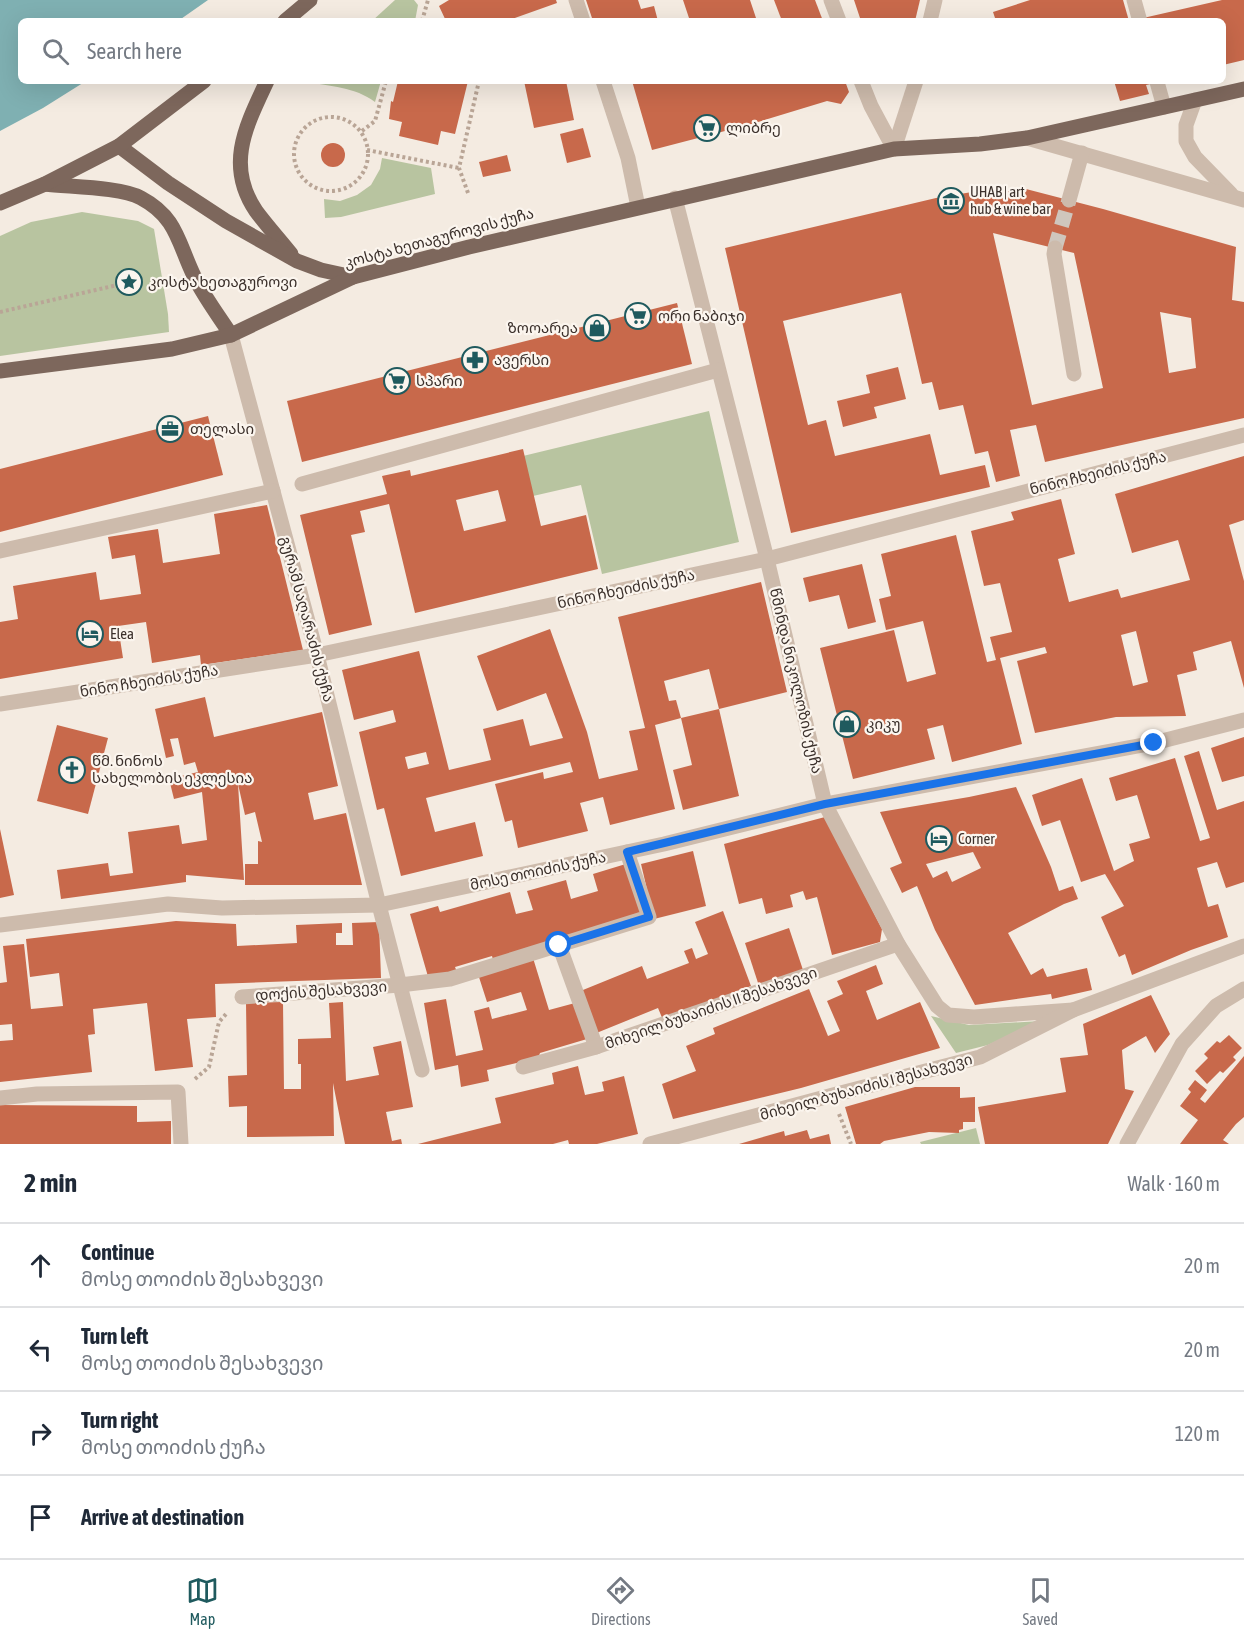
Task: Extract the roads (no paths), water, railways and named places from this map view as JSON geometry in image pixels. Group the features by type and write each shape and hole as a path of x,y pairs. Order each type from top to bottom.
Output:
{"main road":[{"path":"290,18 303,10"},
{"path":"0,204 119,146 200,84"},
{"path":"266,84 250,117 241,144 240,173 246,192 256,211 297,261"},
{"name":"კოსტა ხეთაგუროვის ქუჩა","path":"0,371 172,350 231,335 353,277 469,246 675,198 894,149 980,144 1027,138 1244,88"},
{"path":"119,146 168,183 225,221 297,261 321,270 353,277"},
{"path":"45,184 120,191 140,197 168,218 195,278 231,335"}],"street":[{"path":"576,0 582,18"},
{"path":"831,0 838,18"},
{"path":"931,18 935,0"},
{"path":"1134,0 1139,18"},
{"path":"604,84 628,158 638,207"},
{"path":"862,84 894,149"},
{"path":"894,149 915,84"},
{"path":"1158,84 1164,107"},
{"path":"1196,100 1186,124 1186,141 1195,157 1239,198"},
{"path":"1027,138 1239,198"},
{"path":"1069,200 1082,153"},
{"name":"წმინდა ნიკოლოზის ქუჩა","path":"675,198 825,804 898,944 936,1006 948,1015 974,1017 1073,1010"},
{"path":"1055,248 1054,254 1074,374"},
{"name":"გურამ საღარაძის ქუჩა","path":"231,335 317,655 422,1070"},
{"path":"302,484 718,370"},
{"name":"ნინო ჩხეიძის ქუჩა","path":"0,704 317,655 766,559 1244,435"},
{"path":"0,551 273,491"},
{"name":"მოსე თოიძის ქუჩა","path":"0,925 168,904 222,908 379,905 627,852 825,804 1154,743 1244,720"},
{"name":"დოქის შესახვევი","path":"242,997 450,979 649,917 627,852"},
{"name":"მიხეილ ბუხაიძის II შესახვევი","path":"523,1067 596,1047 898,944"},
{"path":"559,945 596,1047"},
{"name":"მიხეილ ბუხაიძის I შესახვევი","path":"650,1144 980,1057 1073,1010 1244,946"},
{"path":"1127,1144 1182,1044 1216,1006 1244,988"},
{"path":"0,1098 37,1094 178,1092 181,1144"}],"water":[{"path":"0,0 208,0 182,18 18,18 18,84 81,84 0,131"}],"tunnel":[{"path":"1055,248 1069,200"}],"place":[{"name":"ლიბრე","path":"707,128"},
{"name":"UHAB | art hub & wine bar","path":"951,201"},
{"name":"კოსტა ხეთაგუროვი","path":"129,282"},
{"name":"ორი ნაბიჯი","path":"638,316"},
{"name":"ზოოარეა","path":"597,328"},
{"name":"ავერსი","path":"475,360"},
{"name":"სპარი","path":"397,381"},
{"name":"თელასი","path":"170,429"},
{"name":"Elea","path":"90,634"},
{"name":"კიკუ","path":"847,724"},
{"name":"წმ. ნინოს სახელობის ეკლესია","path":"72,770"},
{"name":"Corner","path":"939,839"}]}
